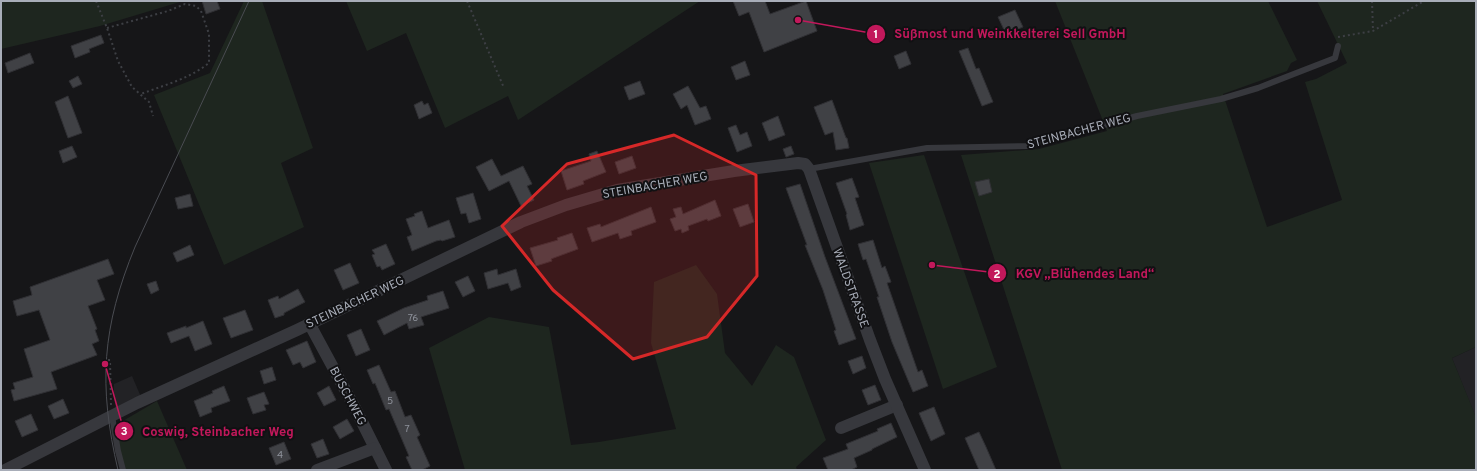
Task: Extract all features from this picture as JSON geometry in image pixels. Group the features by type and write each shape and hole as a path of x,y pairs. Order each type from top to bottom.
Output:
{"street":[{"name":"STEINBACHER WEG","path":"5,470 138,403 297,330 521,222 566,205 617,190 734,171 798,163 805,164 808,169"},
{"name":"WALDSTRASSE","path":"808,169 870,340 925,470"},
{"name":"BUSCHWEG","path":"309,323 386,470"},
{"path":"841,428 897,405"},
{"path":"317,470 375,448"}],"lane":[{"name":"STEINBACHER WEG","path":"808,169 927,148 1028,146 1137,116 1221,99 1258,88 1335,58 1338,46"},
{"path":"112,416 123,470"}],"path":[{"path":"96,1 118,61 132,87 148,102 153,116"},
{"path":"467,1 504,88"},
{"path":"1372,1 1372,31"},
{"path":"1335,38 1372,31 1424,1"},
{"path":"107,28 168,11 185,4 196,6 201,11 209,34 209,63 201,70 188,77 141,94"},
{"path":"108,360 110,360 112,416"}],"highlighted area":[{"path":"674,135 756,175 757,276 707,337 633,359 553,290 502,226 567,164"}],"shaded area":[{"path":"1,1 183,1 100,26 1,49"},
{"path":"244,1 262,1 313,148 281,163 304,227 224,265 154,95 210,73"},
{"path":"346,1 700,1 518,120 508,96 445,128 406,33 367,51"},
{"path":"1055,1 1268,1 1297,60 1291,63 1287,71 1223,94 1267,227 1342,200 1305,82 1316,79 1347,63 1317,1 1476,1 1476,347 1452,358 1476,417 1476,470 1062,470 961,155 1039,149 1107,131"},
{"path":"924,155 997,367 943,389 869,163"},
{"path":"696,265 717,294 725,353 752,386 776,345 794,357 826,440 796,467 797,470 465,470 429,348 489,317 549,327 571,445 599,442 676,429 651,343 654,282"},
{"path":"1476,347 1476,418 1452,358"},
{"path":"132,376 141,397 116,409 114,384"},
{"path":"157,401 187,470 124,470 116,425"}],"building":[{"path":"202,1 217,1 220,9 206,14"},
{"path":"733,1 765,1 770,14 806,1 817,31 764,52 749,12 739,16"},
{"path":"1015,10 1023,27 1006,34 998,17"},
{"path":"101,35 104,43 89,49 90,52 75,58 71,46"},
{"path":"968,48 976,69 979,68 993,102 982,106 959,51"},
{"path":"906,51 911,64 899,69 894,56"},
{"path":"30,53 34,63 8,73 5,63"},
{"path":"745,61 750,75 736,80 731,67"},
{"path":"78,76 82,84 73,88 69,81"},
{"path":"640,81 645,94 629,100 624,87"},
{"path":"688,86 700,108 706,106 711,119 695,125 687,105 681,109 673,94"},
{"path":"68,96 82,133 68,138 55,102"},
{"path":"832,100 847,138 849,148 836,150 833,132 825,135 814,107"},
{"path":"422,101 424,105 428,103 432,113 419,119 414,105"},
{"path":"778,116 785,135 769,141 762,123"},
{"path":"736,125 740,135 747,132 752,146 737,152 728,128"},
{"path":"72,146 77,157 63,163 59,151"},
{"path":"791,146 794,154 786,157 783,149"},
{"path":"597,151 606,172 583,181 584,184 567,190 561,171 591,161 589,154"},
{"path":"632,156 636,168 619,174 615,162"},
{"path":"492,159 501,176 523,166 532,184 527,186 534,200 521,206 509,181 489,191 476,167"},
{"path":"852,178 859,197 855,198 864,225 850,230 847,214 836,183"},
{"path":"989,179 992,192 979,196 975,182"},
{"path":"800,184 825,257 856,339 839,345 834,331 836,330 823,290 805,245 807,245 786,188"},
{"path":"473,193 481,219 469,223 466,213 461,214 456,198"},
{"path":"190,194 193,206 178,209 175,198"},
{"path":"715,200 721,216 688,226 689,230 682,233 681,229 675,231 670,219 676,217 673,209 681,207 683,214"},
{"path":"748,204 754,222 740,227 733,209"},
{"path":"651,207 656,222 631,231 632,235 620,239 618,233 592,242 587,228 600,224 601,227"},
{"path":"422,211 428,228 449,220 455,237 442,241 436,241 412,251 407,237 412,235 406,219 415,216 414,214"},
{"path":"572,233 578,249 551,259 552,261 536,266 530,248 558,240 557,238"},
{"path":"873,240 882,268 885,266 891,282 887,283 918,372 922,370 928,386 913,392 892,342 866,259 863,260 858,244"},
{"path":"386,244 395,264 382,270 380,266 377,267 372,255 375,254 372,250"},
{"path":"190,245 194,255 177,262 173,253"},
{"path":"108,259 114,274 97,280 105,300 88,306 97,329 95,330 99,341 92,344 97,355 51,372 57,389 14,401 11,390 15,389 13,383 33,377 24,349 50,340 39,310 17,316 13,301 32,295 30,287"},
{"path":"350,263 359,283 343,290 334,270"},
{"path":"497,269 498,275 516,269 521,287 511,291 508,283 488,289 484,273"},
{"path":"468,276 475,291 463,297 455,282"},
{"path":"156,281 159,290 151,294 147,284"},
{"path":"298,289 305,302 284,313 284,315 275,318 268,300 278,296 279,299"},
{"path":"443,291 449,308 421,317 424,325 409,329 407,323 384,335 377,321 404,308 428,300 427,296"},
{"path":"245,310 253,330 231,338 223,318"},
{"path":"203,321 212,344 195,351 189,336 171,343 167,333 186,326 186,328"},
{"path":"361,329 370,350 356,356 347,335"},
{"path":"307,341 316,362 303,368 300,362 293,365 286,350"},
{"path":"862,356 866,368 853,374 848,361"},
{"path":"379,365 391,392 395,391 405,417 411,415 420,435 417,437 430,466 422,470 412,470 406,457 409,456 389,409 386,410 375,383 373,384 367,370"},
{"path":"272,367 276,380 264,384 260,371"},
{"path":"875,385 881,400 868,405 862,390"},
{"path":"224,386 230,401 211,408 212,412 200,417 194,401 213,393 212,391"},
{"path":"329,386 336,400 324,406 317,393"},
{"path":"264,392 269,404 264,405 266,410 253,414 247,398"},
{"path":"63,399 69,413 54,419 48,406"},
{"path":"934,407 945,434 931,441 919,413"},
{"path":"31,414 38,430 22,437 15,421"},
{"path":"347,419 354,431 340,439 333,427"},
{"path":"891,423 897,437 854,458 857,467 851,470 828,470 823,458 848,449 846,444 878,431 877,429"},
{"path":"979,432 996,470 979,470 965,438"},
{"path":"323,439 329,454 317,458 311,444"},
{"path":"284,442 291,459 276,465 269,448"}],"tram line":[{"path":"118,470 108,411 106,383 110,330 116,304 124,276 135,247 249,1"}],"place":[{"name":"Süßmost und Weinkkelterei Sell GmbH","path":"798,20"},
{"name":"KGV „Blühendes Land“","path":"932,265"},
{"name":"Coswig, Steinbacher Weg","path":"105,364"}]}
